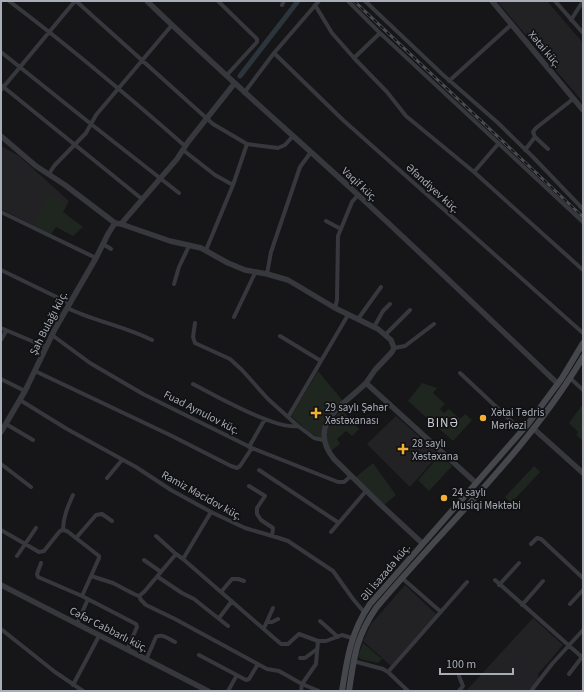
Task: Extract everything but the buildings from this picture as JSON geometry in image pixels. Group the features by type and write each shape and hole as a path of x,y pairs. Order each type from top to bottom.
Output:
{"main road":[{"name":"Əli İsazadə küç.","path":"342,691 352,638 364,612 383,588 528,424 558,384 583,343"},
{"name":"Əli İsazadə küç.","path":"349,691 353,661 358,641 370,617 402,578 534,429 583,357"},
{"path":"528,424 534,429"},
{"path":"478,481 484,486"},
{"path":"422,544 428,549"}],"street":[{"path":"9,1 50,32 118,88 216,175 233,185"},
{"path":"142,199 76,144 2,88 76,1 213,124 247,144 278,148 285,145 293,136"},
{"name":"Vaqif küç.","path":"147,1 234,84 358,195 558,384"},
{"path":"218,1 257,39 257,42 226,76"},
{"path":"244,93 274,52 319,1"},
{"path":"348,1 380,33 583,222"},
{"path":"365,1 449,81 497,122 583,209"},
{"name":"Xətai küç.","path":"492,1 583,110"},
{"path":"555,1 583,33"},
{"path":"571,20 583,1"},
{"path":"316,5 328,28 354,58 387,92 406,116 474,172 583,270"},
{"path":"449,81 512,24"},
{"path":"49,174 54,166 86,133 96,115 172,25"},
{"path":"354,58 380,33"},
{"path":"1,52 179,193"},
{"name":"Əfəndiyev küç.","path":"274,52 344,120 583,333"},
{"name":"Şah Bulağı küç.","path":"1,432 20,400 52,335 103,244 118,224 160,178 234,84"},
{"path":"548,149 535,138 533,132 573,98"},
{"path":"1,136 25,158 118,224 170,241 206,250 232,266 288,280 335,308 374,327 385,335 393,343 394,348 392,352 372,373 366,383 332,416 325,429 323,440 329,453 334,459 422,544"},
{"path":"525,150 535,138"},
{"path":"474,172 499,143"},
{"path":"206,250 233,185 247,144"},
{"path":"267,274 272,252 300,167 311,152"},
{"path":"335,308 337,300 337,240 352,202 358,195"},
{"path":"1,212 96,258"},
{"path":"326,221 341,229"},
{"path":"103,244 112,249"},
{"path":"174,284 179,267 189,246"},
{"path":"1,270 84,316 136,332 152,340"},
{"path":"234,317 256,273"},
{"path":"358,319 381,287"},
{"path":"374,327 383,311 390,304"},
{"path":"385,335 410,310"},
{"path":"288,417 348,315"},
{"path":"195,323 193,338 195,343 230,359 268,399 298,426 314,438 323,440"},
{"path":"394,348 405,346 434,324"},
{"path":"1,328 46,347"},
{"path":"1,340 6,330"},
{"name":"Fuad Aynulov küç.","path":"52,335 90,363 133,388 251,447 338,482 344,482 351,476"},
{"path":"280,336 321,361"},
{"path":"35,371 170,434 237,468 240,466 251,447 265,419"},
{"path":"460,374 522,431"},
{"path":"570,378 583,390"},
{"path":"1,379 25,390"},
{"path":"366,383 478,481"},
{"path":"193,384 265,419 284,426 298,426"},
{"name":"Ramiz Məcidov küç.","path":"20,400 73,433 211,512 245,528 288,541 333,571 364,612"},
{"path":"6,424 33,440"},
{"path":"534,429 583,473"},
{"path":"107,478 122,460"},
{"path":"1,464 31,487"},
{"path":"259,470 339,523"},
{"path":"249,486 264,496 257,508 257,514 261,520 273,528 272,536"},
{"path":"331,532 366,491"},
{"path":"63,530 63,524 73,495"},
{"path":"183,559 211,512"},
{"path":"76,538 96,515 102,514 112,521"},
{"path":"17,556 36,528"},
{"path":"1,530 41,552 44,551 57,534 63,530"},
{"path":"63,530 99,556 82,596"},
{"path":"156,536 284,645 288,644 299,634 318,641 326,641 342,635 352,638"},
{"path":"531,544 537,538 540,539 583,578"},
{"path":"139,596 158,577 176,554"},
{"path":"144,560 161,572"},
{"path":"41,563 36,574 38,577 82,596 136,624 137,627 126,650"},
{"path":"499,585 519,563"},
{"path":"91,576 108,581 139,596 146,605 267,669 279,671 302,684 320,691"},
{"path":"158,577 194,599 228,626"},
{"path":"402,578 441,612"},
{"path":"221,592 232,579 244,581"},
{"path":"495,580 583,658 569,674"},
{"path":"522,605 543,581"},
{"path":"388,672 468,582"},
{"name":"Cəfər Cabbarlı küç.","path":"1,585 208,691"},
{"path":"570,604 583,590"},
{"path":"77,624 88,599"},
{"path":"219,618 232,601"},
{"path":"264,628 273,608"},
{"path":"267,622 272,622 278,619"},
{"path":"320,622 338,637"},
{"path":"1,629 55,672 83,691"},
{"path":"531,691 549,668 583,630"},
{"path":"146,660 156,637 162,635 175,642"},
{"path":"73,685 99,636"},
{"path":"301,691 302,684 314,667 318,641"},
{"path":"300,658 305,658 317,649"},
{"path":"199,655 248,680 258,664"},
{"path":"353,661 376,666 388,672 408,691"},
{"path":"228,691 237,675"},
{"path":"459,676 463,686 459,691"}],"shaded area":[{"path":"497,1 547,1 583,43 583,102"},
{"path":"1,146 19,156 69,201 51,234 1,209"},
{"path":"49,195 67,204 63,212 83,227 73,236 56,227 51,234 33,225"},
{"path":"318,371 343,401 329,417 324,426 321,438 309,431 291,416"},
{"path":"422,383 437,388 433,393 445,404 440,409 444,413 449,409 460,419 465,414 472,420 453,441 408,401"},
{"path":"583,404 583,441 576,435 578,432 569,423"},
{"path":"342,410 359,429 352,436 346,431 337,439 340,444 331,451 327,438 328,428 333,419"},
{"name":"28 saylı Xəstəxana","path":"396,416 439,454 410,487 367,444"},
{"path":"440,455 452,466 429,491 418,480"},
{"path":"373,463 396,495 384,505 356,477"},
{"path":"534,466 540,472 511,503 505,497"},
{"path":"405,585 437,615 391,666 363,641 371,624"},
{"path":"533,618 563,645 538,674 538,680 528,691 466,691"},
{"path":"363,643 382,659 378,663 360,659 358,656"}],"waterway":[{"path":"240,76 298,1"}],"railway":[{"path":"354,1 583,217"}],"place":[{"name":"29 saylı Şəhər Xəstəxanası","path":"316,413"},
{"name":"Xətai Tədris Mərkəzi","path":"483,418"},
{"name":"28 saylı Xəstəxana","path":"403,449"},
{"name":"24 saylı Musiqi Məktəbi","path":"444,498"}],"district":[{"name":"BINƏ","path":"443,422"}]}
